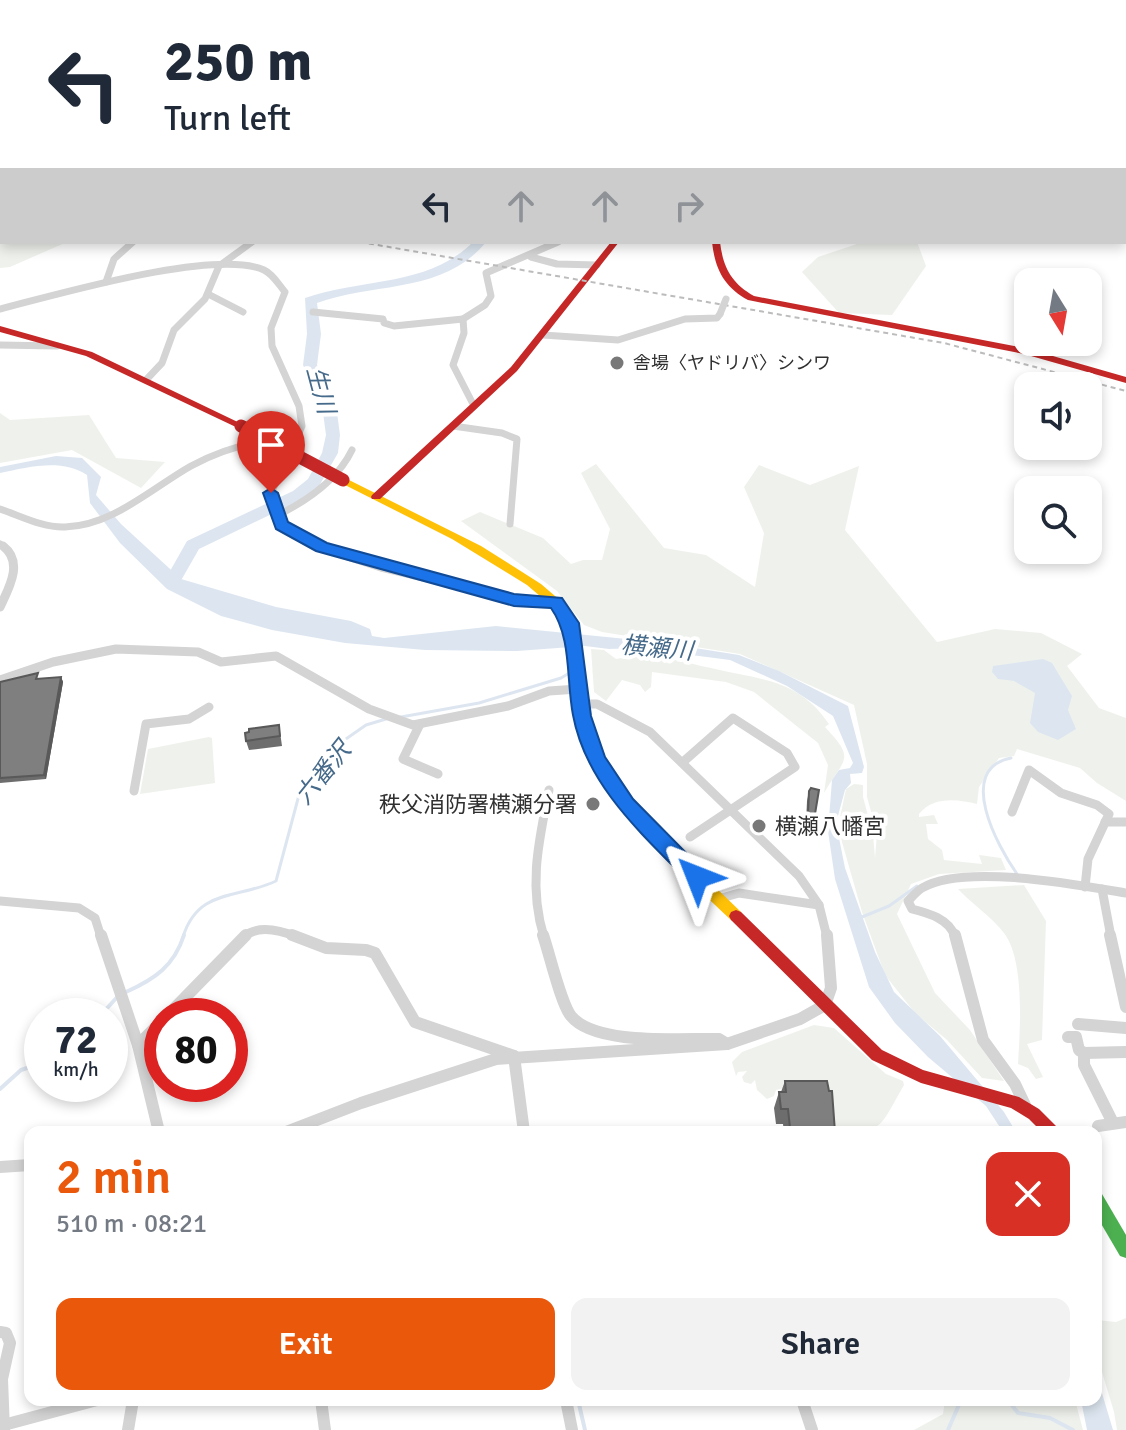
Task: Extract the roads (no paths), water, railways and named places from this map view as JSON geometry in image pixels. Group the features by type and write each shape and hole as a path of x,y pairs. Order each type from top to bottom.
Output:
{"main road":[{"path":"376,497 514,369 613,244"},
{"path":"716,244 718,271 729,294 1025,351 1126,380"},
{"path":"0,329 65,346 146,380 241,426 487,552 556,603 573,633 588,741 613,788 718,899 889,1064 937,1082 1023,1104 1046,1126"},
{"path":"1102,1210 1126,1250"}],"street":[{"path":"106,282 114,259 131,244"},
{"path":"146,380 162,363 174,330 208,294 219,266 248,244"},
{"path":"313,312 371,316 383,319 388,325 403,327 463,319 489,299 486,273 503,263 531,257 554,244"},
{"path":"531,257 557,264 597,265"},
{"path":"0,309 152,272 255,265 268,271 282,285 283,300 273,318 270,333 282,376 302,411 297,438 271,493 281,525 293,534 344,555 514,600 556,603"},
{"path":"208,294 243,312"},
{"path":"543,335 618,340 673,321 717,318 729,294"},
{"path":"463,319 464,333 453,365 474,406"},
{"path":"0,345 65,346"},
{"path":"453,426 502,433 517,439 510,524"},
{"path":"0,509 68,527 144,497 192,466 245,442 297,438"},
{"path":"276,513 297,506 342,471 352,450"},
{"path":"0,544 7,548 14,561 10,584 0,607"},
{"path":"0,680 53,662 116,649 198,652 221,662 276,656 379,714 399,722 420,724 508,706 549,691 579,691 597,704 643,727 683,762 799,876 819,905 829,940 831,988 825,1005 800,1019 727,1044 496,1059 302,1126"},
{"path":"134,791 146,724 196,718 204,715 209,707"},
{"path":"683,762 733,718 787,753 795,767 690,837"},
{"path":"420,724 403,759 438,774"},
{"path":"1012,812 1029,770 1047,777 1056,790 1102,805 1109,814 1089,857 1085,887"},
{"path":"549,790 534,862 536,902 539,922 569,1015 587,1030 606,1035 719,1039 727,1044"},
{"path":"1105,822 1126,822"},
{"path":"1023,1104 1015,1084 983,1040 953,929 932,914 912,909 908,901 913,892 936,881 1005,878 1126,893"},
{"path":"1102,889 1110,945 1122,977 1126,1007"},
{"path":"718,899 739,893 819,905"},
{"path":"0,901 79,908 91,913 98,923 122,993 158,1126"},
{"path":"185,998 249,932 280,931 335,950 370,949 378,956 403,1009 415,1022 514,1056"},
{"path":"1078,1024 1126,1028"},
{"path":"1068,1037 1076,1037 1079,1050 1084,1053 1126,1052"},
{"path":"138,1045 144,1039"},
{"path":"1084,1053 1084,1065 1120,1122 1098,1126"},
{"path":"514,1056 523,1126"},
{"path":"0,1167 24,1165"},
{"path":"0,1332 6,1333 10,1343 2,1379 3,1427 76,1406"},
{"path":"128,1430 132,1406"},
{"path":"322,1406 325,1430"},
{"path":"567,1406 572,1430"},
{"path":"804,1406 812,1430"}],"water":[{"name":"横瀬川","path":"56,456 82,458 101,477 96,495 121,524 181,579 276,607 351,621 370,629 372,636 384,638 496,626 657,642 739,655 779,671 848,706 864,767 862,773 850,774 851,783 845,790 836,823 845,868 875,952 894,992 940,1036 1012,1126 999,1126 986,1106 928,1057 895,1023 869,987 835,879 828,831 832,780 839,770 850,768 853,763 833,716 787,686 730,660 637,648 585,646 517,651 425,650 345,643 272,630 221,616 167,589 120,543 90,503 87,475 56,465 0,473 0,467"},
{"path":"1043,659 1052,663 1072,696 1068,710 1076,729 1058,740 1038,732 1030,723 1035,693 1014,681 998,679 992,672 993,666"},
{"path":"1102,1393 1113,1430 1087,1430 1082,1406 1102,1406"}],"waterway":[{"name":"生川","path":"173,580 193,545 298,495 314,482 330,453 333,435 329,405 310,365 314,334 310,301 354,288 423,278 463,259 478,244"},
{"name":"六番沢","path":"401,717 479,703 561,678 571,672"},
{"name":"六番沢","path":"183,937 190,921 209,902 276,881 299,795 325,774 343,741 366,725 386,719"},
{"path":"1011,758 994,765 986,777 983,792 992,828 1017,874"},
{"path":"862,917 889,906 917,886"},
{"name":"六番沢","path":"126,992 162,970 175,955 184,935"},
{"name":"六番沢","path":"116,998 119,995"},
{"name":"六番沢","path":"0,1089 24,1069"},
{"path":"579,1406 585,1430"},
{"path":"948,1430 958,1406"},
{"path":"1013,1406 1018,1413 1050,1418 1073,1430"}],"railway":[{"path":"372,244 944,343 1126,391"}],"place":[{"name":"舎場〈ヤドリバ〉シンワ","path":"617,363"},
{"name":"秩父消防署横瀬分署","path":"593,804"},
{"name":"横瀬八幡宮","path":"759,826"}]}
